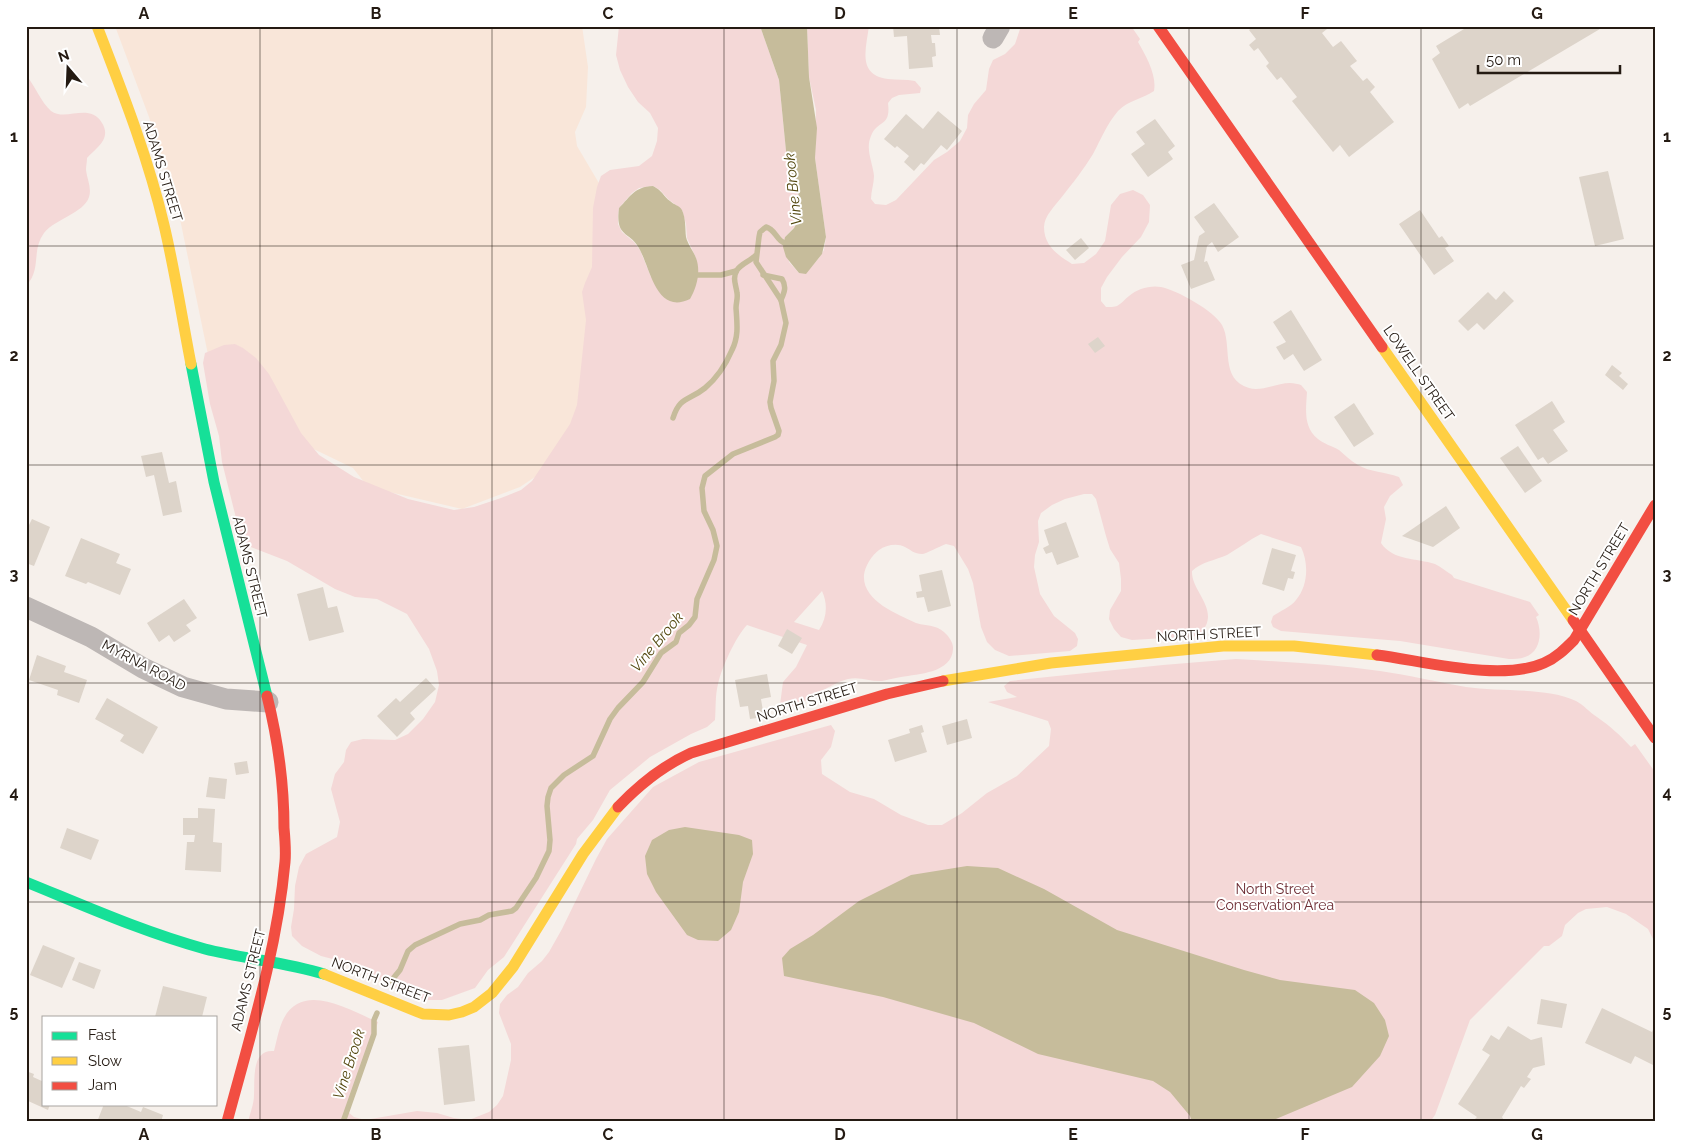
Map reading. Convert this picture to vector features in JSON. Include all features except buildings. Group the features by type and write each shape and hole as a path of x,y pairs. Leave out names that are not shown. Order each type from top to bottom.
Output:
{"main road":[{"name":"ADAMS STREET","path":"97,26 138,136 164,226 214,482 268,702 281,768 286,836 279,913 269,961 227,1122"},
{"name":"LOWELL STREET","path":"1158,26 1655,738"},
{"name":"NORTH STREET","path":"26,882 178,940 217,952 269,961 325,974 423,1014 440,1016 464,1012 485,999 506,977 598,831 628,795 656,770 676,758 699,749 915,687 992,671 1045,663 1199,648 1256,645 1329,649 1488,671 1519,672 1538,666 1568,647 1655,505"}],"street":[{"name":"MYRNA ROAD","path":"26,607 91,637 144,668 183,687 226,700 268,702"}],"shaded area":[{"path":"115,26 582,26 588,67 586,107 575,132 577,146 603,190 574,451 520,487 462,509 368,487 353,468 218,403 180,219 149,117"},
{"path":"760,26 807,26 809,77 817,128 815,158 826,237 822,254 806,274 799,273 786,257 783,247 785,237 794,228 799,219 800,202 787,161 779,80"},
{"path":"653,186 682,210 685,220 686,237 695,255 698,268 698,279 690,299 679,302 670,301 663,296 652,279 640,250 632,239 621,230 619,225 619,208 637,190"},
{"path":"685,827 739,835 752,840 753,854 743,882 739,912 731,930 718,941 698,940 687,935 656,892 647,874 645,856 652,840 669,830"},
{"path":"967,866 998,868 1044,889 1117,930 1280,980 1355,990 1374,1003 1385,1020 1389,1036 1380,1056 1352,1087 1269,1122 1192,1122 1190,1116 1170,1092 1153,1081 1038,1054 974,1023 883,997 784,976 782,958 790,949 813,935 859,901 911,875"}],"green space":[{"path":"619,26 760,26 779,80 787,161 800,202 797,224 785,237 789,262 799,273 812,266 819,258 824,250 826,237 815,158 816,110 809,77 807,26 869,26 866,60 872,72 878,77 915,81 921,88 920,93 899,95 892,98 888,103 888,116 886,120 877,127 869,141 874,176 871,199 875,204 886,205 896,200 934,160 960,141 967,128 968,115 974,104 986,90 989,69 993,60 1005,54 1015,44 1021,26 1131,26 1140,39 1138,42 1150,66 1155,85 1154,91 1122,107 1111,121 1093,154 1074,182 1050,211 1044,223 1046,240 1049,245 1072,264 1084,263 1096,254 1105,241 1111,205 1120,194 1133,190 1143,195 1150,205 1149,222 1141,237 1122,257 1101,288 1101,301 1106,307 1117,306 1136,291 1144,288 1161,287 1168,289 1185,297 1218,319 1225,333 1230,369 1240,384 1254,389 1285,383 1301,385 1307,392 1306,417 1310,429 1318,439 1339,450 1353,462 1363,467 1399,477 1403,485 1390,496 1384,507 1386,519 1381,543 1386,549 1399,556 1435,564 1454,578 1530,602 1539,615 1536,617 1540,634 1535,650 1525,657 1509,659 1400,641 1281,631 1273,627 1271,622 1273,616 1296,600 1303,588 1306,575 1304,554 1301,547 1261,534 1227,555 1204,563 1192,571 1196,587 1207,610 1208,618 1205,627 1198,636 1132,640 1121,637 1109,619 1110,610 1121,591 1119,563 1110,549 1096,499 1092,494 1084,494 1052,505 1041,513 1038,521 1039,542 1034,567 1040,594 1054,616 1075,633 1078,639 1077,646 1070,651 1009,656 995,650 987,642 981,627 973,583 968,569 954,546 946,544 922,554 915,553 899,545 885,547 874,555 866,568 864,575 865,584 869,592 891,611 916,623 935,627 944,632 953,646 951,657 947,663 933,671 882,681 857,678 848,679 792,707 783,709 780,705 783,682 796,667 807,645 747,625 734,645 720,677 716,693 715,720 707,727 650,757 610,790 593,820 577,839 576,844 504,957 488,970 475,988 442,1000 420,1000 344,962 321,956 302,946 292,936 291,927 299,867 306,854 337,837 340,822 331,789 335,774 344,762 346,750 351,742 363,739 395,740 408,734 423,719 435,702 439,685 437,671 429,649 407,614 377,599 355,597 335,589 287,561 248,546 241,538 222,462 219,436 210,404 203,363 205,353 224,345 235,344 256,358 269,374 301,433 319,455 354,477 408,499 454,510 474,507 521,490 532,481 570,424 577,405 586,320 582,292 592,267 593,208 601,176 610,170 639,166 652,156 657,141 658,128 650,113 638,102 628,87 620,70 616,55","holes":["653,186 682,210 687,238 696,258 651,277 640,250 622,232 618,224 618,215 619,208 632,193 639,188","822,591 826,611 824,621 819,630 794,622"]},
{"path":"26,75 51,111 63,115 91,114 102,123 105,134 102,143 87,158 86,170 90,194 86,203 44,233 38,246 34,273 26,286"},
{"name":"North Street Conservation Area","path":"1236,659 1402,674 1466,687 1551,694 1579,703 1611,727 1631,747 1635,744 1655,772 1655,943 1648,929 1626,914 1607,907 1586,909 1578,913 1565,925 1562,936 1549,946 1544,946 1470,1020 1435,1115 1430,1122 248,1122 253,1102 258,1060 261,1055 274,1051 282,1022 293,1007 303,1001 315,1000 342,1006 378,1022 348,1112 354,1117 365,1120 417,1111 469,1120 489,1112 503,1096 511,1060 511,1044 499,1013 500,1004 549,952 607,839 653,787 699,762 831,725 835,731 831,747 821,760 822,774 850,792 874,799 901,815 928,825 942,825 962,813 987,793 1017,776 1049,746 1051,729 1048,721 988,702 1017,697 1007,692 1004,686 1010,681"}],"waterway":[{"name":"Vine Brook","path":"391,981 400,970 408,951 415,945 460,924 480,920 489,915 512,911 516,908 536,878 549,851 547,806 551,788 564,775 593,756 610,719 618,708 643,682 661,653 676,642 679,633 695,617 697,599 714,560 717,546 713,530 704,511 702,488 705,476 733,454 778,435 779,431 770,402 774,381 773,361 781,345 786,323 781,300 756,262 760,232 766,227 781,241 790,245"},
{"path":"673,418 682,402 705,388 713,380 730,355 736,340 737,329 735,276 739,268 755,256"},
{"path":"698,275 721,275 736,271"},
{"path":"763,275 782,279 785,287 781,300"},
{"name":"Vine Brook","path":"343,1122 374,1034 374,1020 377,1013"}],"traffic: fast":[{"path":"191,364 214,482 267,696"},
{"path":"26,882 159,935 205,949 294,966 324,974"}],"traffic: slow":[{"path":"97,26 134,124 158,200 172,260 191,364"},
{"path":"1382,347 1573,620"},
{"path":"943,681 1051,663 1223,646 1294,646 1377,655"},
{"path":"324,974 423,1014 449,1015 474,1007 492,993 513,967 583,854 618,807"}],"traffic: jam":[{"path":"1158,26 1382,347"},
{"path":"1377,655 1462,668 1506,671 1526,668 1548,661 1574,640 1655,505"},
{"path":"1573,620 1655,738"},
{"path":"618,807 652,776 691,753 887,694 943,681"},
{"path":"227,1122 269,961 276,928 285,862 282,778 267,696"}]}
